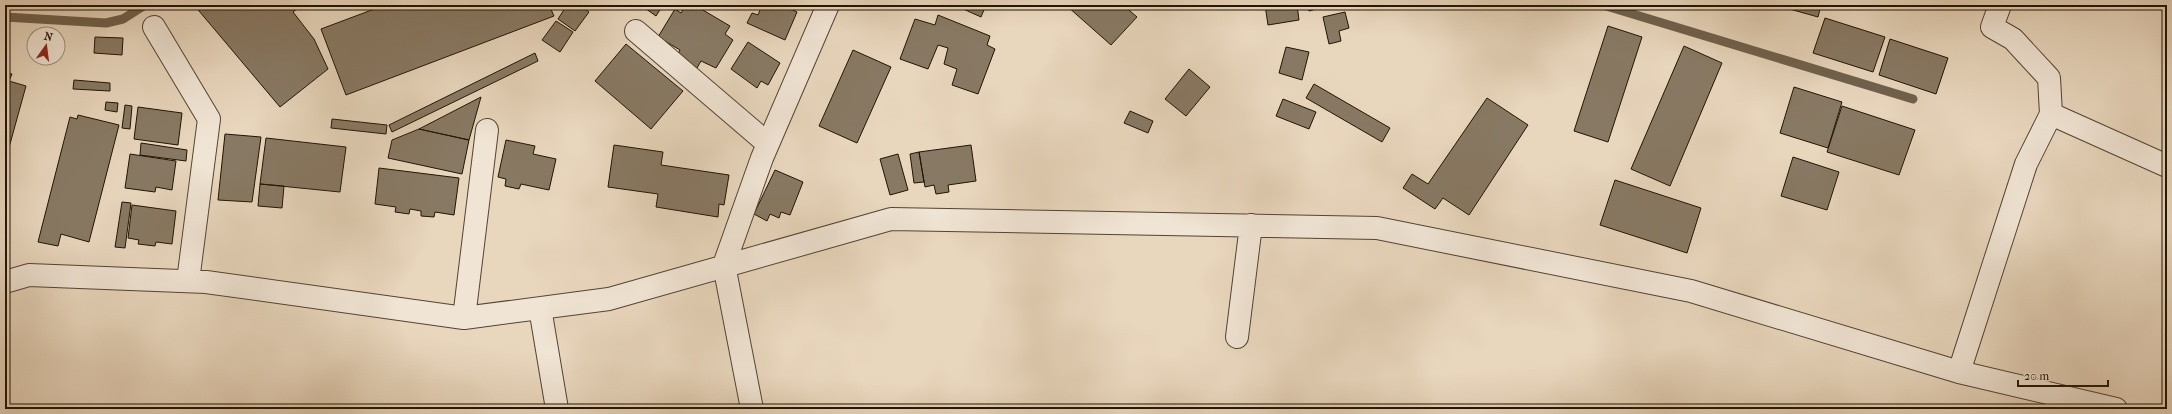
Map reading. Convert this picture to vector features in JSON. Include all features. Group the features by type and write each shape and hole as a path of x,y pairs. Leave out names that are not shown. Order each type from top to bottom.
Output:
{"street":[{"path":"752,409 724,265 768,144 828,5"},
{"path":"1959,372 2026,164 2051,114 2049,78 2013,39 1992,27 2000,5"},
{"path":"154,28 209,118 188,281"},
{"path":"636,31 768,144"},
{"path":"2051,114 2167,166"},
{"path":"464,318 487,130"},
{"path":"5,282 30,274 188,281 464,318 609,299 891,218 1376,228 1692,291 1959,372 2116,409"},
{"path":"1237,337 1251,225"},
{"path":"540,308 557,409"}],"building":[{"path":"194,5 302,5 293,12 314,39 328,69 280,107"},
{"path":"385,5 549,5 554,16 346,95 321,29"},
{"path":"567,5 579,5 589,12 575,31 558,19"},
{"path":"663,5 656,16 642,6"},
{"path":"762,5 788,5 787,7 797,12 785,40 747,23 752,13 758,15"},
{"path":"962,5 986,5 981,17 961,8"},
{"path":"1070,5 1123,5 1137,17 1111,45 1068,7"},
{"path":"1265,5 1297,5 1299,20 1268,25"},
{"path":"1308,5 1331,5 1309,11"},
{"path":"1786,5 1821,5 1818,17 1786,8"},
{"path":"685,6 694,10 696,6 730,26 725,34 733,40 716,68 701,61 697,68 677,56 680,50 658,37 675,9 681,13"},
{"path":"1345,12 1349,28 1339,31 1341,41 1329,44 1323,17"},
{"path":"938,15 990,36 987,45 995,49 978,94 952,85 957,69 944,64 948,48 938,45 928,69 900,59 915,19 935,25"},
{"path":"1825,18 1885,37 1873,72 1813,53"},
{"path":"556,21 573,32 560,52 542,40"},
{"path":"1608,26 1642,37 1608,142 1574,131"},
{"path":"95,37 123,38 122,55 94,53"},
{"path":"1890,39 1948,58 1936,94 1879,75"},
{"path":"748,42 780,63 768,85 761,81 757,88 731,69"},
{"path":"626,44 683,91 651,129 595,81"},
{"path":"1684,46 1722,63 1670,186 1631,169"},
{"path":"1286,47 1309,52 1302,80 1279,73"},
{"path":"853,50 891,67 857,143 819,126"},
{"path":"535,53 538,61 392,132 389,125"},
{"path":"1189,69 1210,87 1186,116 1165,99"},
{"path":"5,72 12,74 9,81 26,86 5,162"},
{"path":"74,80 110,83 110,91 73,89"},
{"path":"1314,84 1390,128 1382,142 1306,98"},
{"path":"1794,87 1842,102 1828,148 1780,133"},
{"path":"481,97 469,140 419,129"},
{"path":"1487,98 1528,125 1469,215 1443,198 1435,209 1403,188 1412,174 1428,184"},
{"path":"1283,99 1316,112 1309,129 1276,116"},
{"path":"106,102 118,103 117,112 105,110"},
{"path":"125,105 132,106 130,129 122,128"},
{"path":"1842,106 1915,130 1899,175 1827,152"},
{"path":"138,107 182,113 178,145 134,139"},
{"path":"1130,111 1153,121 1148,133 1124,123"},
{"path":"78,115 119,125 89,242 61,234 58,246 38,242 70,117 77,119"},
{"path":"332,119 387,125 386,134 331,128"},
{"path":"419,129 469,140 462,174 388,158 392,140"},
{"path":"225,134 261,137 252,202 218,200"},
{"path":"266,138 346,147 340,192 260,184"},
{"path":"506,140 535,146 533,154 556,159 549,190 521,184 519,189 505,186 506,179 498,177"},
{"path":"141,143 187,150 186,161 140,155"},
{"path":"614,145 663,152 661,165 729,175 724,205 719,204 718,217 656,207 658,194 608,187"},
{"path":"971,145 976,181 948,185 949,192 936,194 934,185 925,187 919,152"},
{"path":"919,152 924,182 914,183 910,154"},
{"path":"130,154 176,161 172,190 156,187 155,192 125,188"},
{"path":"898,154 908,190 890,195 880,159"},
{"path":"1793,157 1839,172 1827,210 1781,196"},
{"path":"379,168 459,178 454,215 435,212 434,217 421,216 421,211 410,209 409,214 395,212 396,207 375,204"},
{"path":"775,170 803,182 790,215 781,212 779,218 770,214 767,221 754,214"},
{"path":"1615,180 1701,208 1687,253 1600,225"},
{"path":"260,184 284,186 282,208 258,206"},
{"path":"122,202 131,203 125,248 115,247"},
{"path":"132,205 176,211 172,244 156,242 155,246 138,244 139,240 128,238"}],"waterway":[{"path":"5,17 106,23 123,19 145,5"},
{"path":"1603,5 1913,99"}]}
